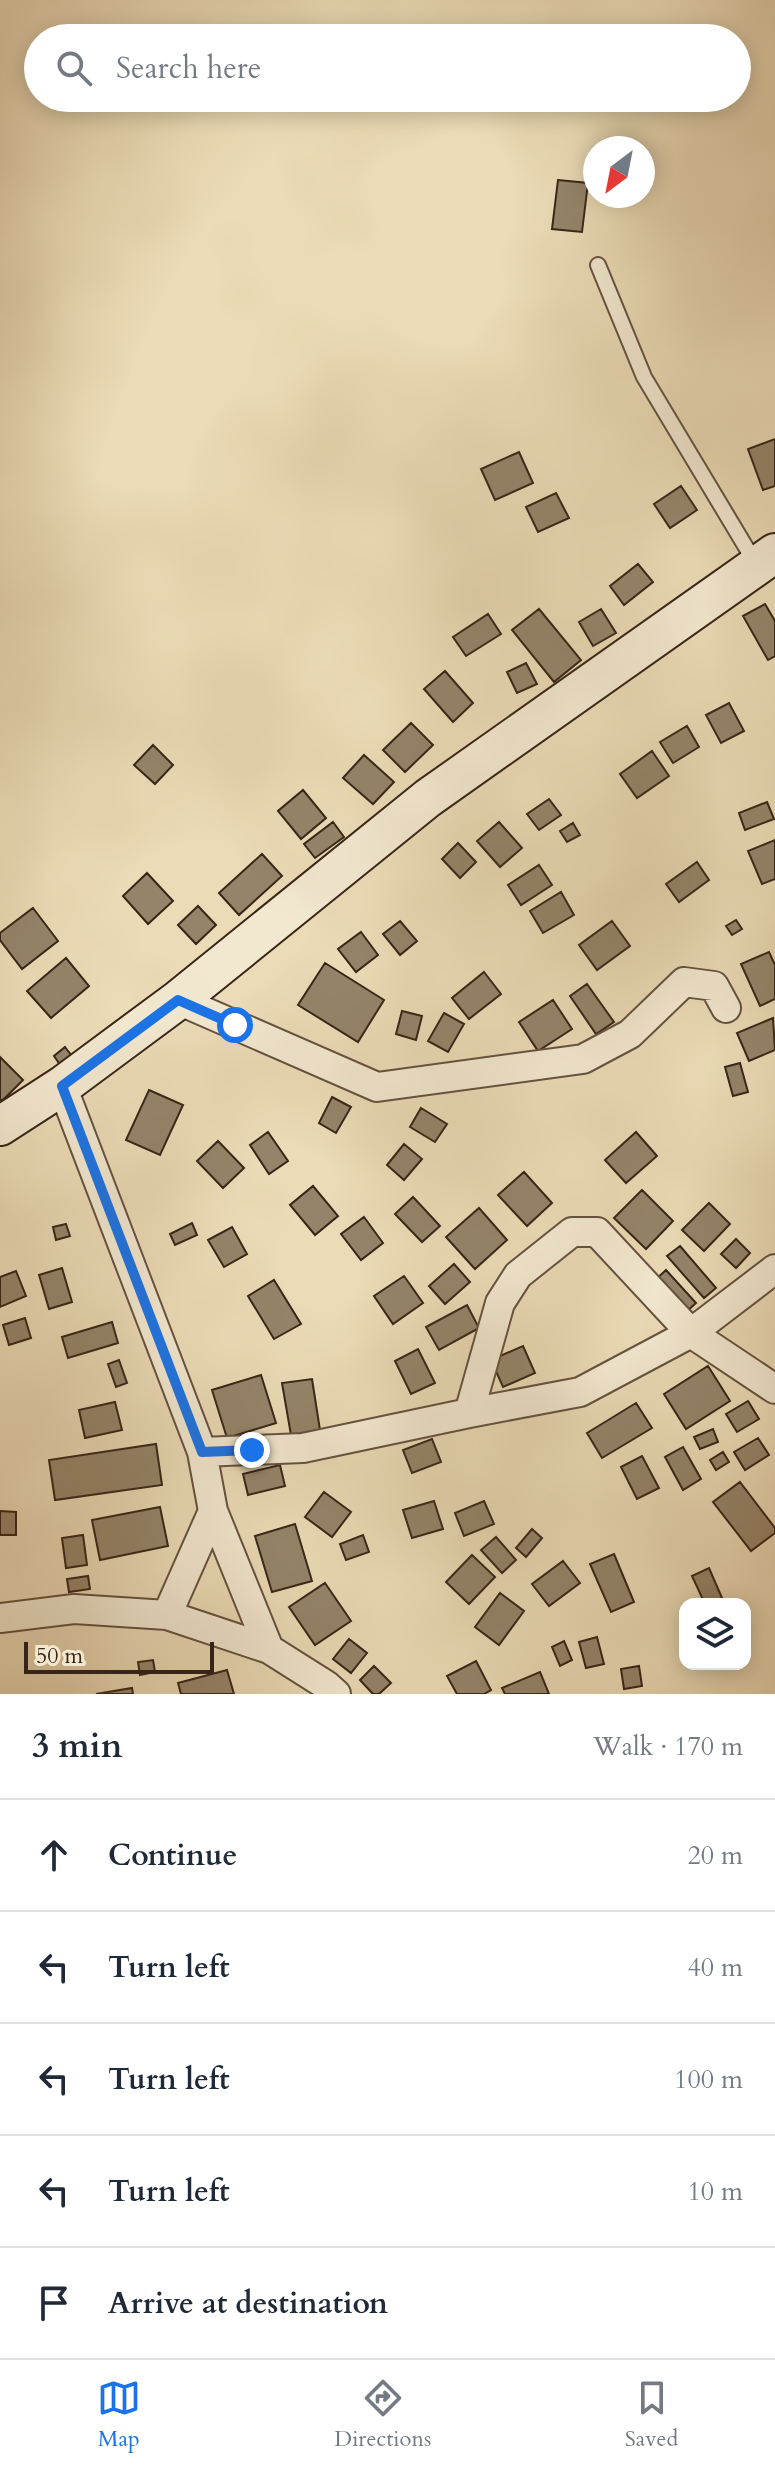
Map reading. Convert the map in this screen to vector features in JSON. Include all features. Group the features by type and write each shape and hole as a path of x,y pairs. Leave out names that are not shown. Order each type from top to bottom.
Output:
{"street":[{"path":"0,1126 62,1086 178,1000 428,798 766,559"},
{"path":"178,1000 377,1087 583,1059 630,1034 684,982 714,986 726,1008"},
{"path":"62,1086 202,1452 213,1511 269,1649"},
{"path":"469,1413 500,1303 518,1275 572,1232 597,1232 691,1333 775,1389"},
{"path":"202,1452 303,1448 580,1392 691,1333 775,1269"},
{"path":"167,1615 213,1511"},
{"path":"0,1618 74,1609 167,1615 269,1649 336,1694"}],"lane":[{"path":"598,265 644,377 766,559"}],"building":[{"path":"558,180 583,182 585,208 582,232 552,229"},
{"path":"775,439 775,486 763,490 748,449"},
{"path":"519,452 533,483 495,500 481,469"},
{"path":"681,486 697,510 670,528 654,504"},
{"path":"556,493 569,518 538,532 526,507"},
{"path":"638,564 653,582 624,605 610,586"},
{"path":"765,604 775,621 775,656 768,660 743,616"},
{"path":"539,609 581,660 554,682 512,630"},
{"path":"601,609 616,633 593,646 579,622"},
{"path":"488,614 501,634 466,656 453,637"},
{"path":"526,663 537,684 517,693 507,672"},
{"path":"445,671 473,703 453,722 424,689"},
{"path":"729,703 744,731 721,743 706,715"},
{"path":"411,723 433,745 405,772 383,750"},
{"path":"687,726 699,747 673,763 660,742"},
{"path":"153,745 173,765 155,784 134,765"},
{"path":"652,751 669,776 637,798 620,774"},
{"path":"364,755 394,782 373,804 343,778"},
{"path":"303,790 326,818 301,839 278,811"},
{"path":"549,799 561,815 539,830 527,814"},
{"path":"767,802 774,819 745,830 739,813"},
{"path":"333,822 344,837 315,858 304,844"},
{"path":"499,822 522,848 500,867 477,841"},
{"path":"573,823 580,835 567,842 560,831"},
{"path":"775,840 775,879 762,884 748,851"},
{"path":"458,843 476,862 460,878 442,859"},
{"path":"262,854 282,876 239,915 219,893"},
{"path":"697,862 709,880 679,902 666,884"},
{"path":"539,865 552,885 521,905 508,885"},
{"path":"147,873 173,901 148,924 123,896"},
{"path":"561,892 574,915 543,933 530,911"},
{"path":"198,906 216,925 196,944 178,925"},
{"path":"33,908 58,941 22,969 0,940 0,933"},
{"path":"736,920 742,929 732,935 726,926"},
{"path":"400,921 417,941 400,955 383,934"},
{"path":"612,921 630,946 597,970 579,945"},
{"path":"361,932 378,955 356,972 338,949"},
{"path":"769,952 775,965 775,999 760,1006 741,964"},
{"path":"66,958 89,986 51,1018 27,991"},
{"path":"325,963 384,1000 358,1042 298,1005"},
{"path":"484,972 501,994 469,1019 452,998"},
{"path":"587,984 614,1022 596,1034 570,996"},
{"path":"553,1000 572,1029 538,1051 519,1022"},
{"path":"402,1011 422,1016 416,1040 396,1034"},
{"path":"444,1013 464,1024 448,1052 428,1041"},
{"path":"773,1018 775,1050 749,1061 737,1033"},
{"path":"65,1047 75,1060 63,1069 54,1056"},
{"path":"0,1057 23,1080 2,1101 0,1099"},
{"path":"740,1063 748,1092 733,1096 725,1067"},
{"path":"149,1090 183,1105 160,1155 126,1140"},
{"path":"332,1097 351,1107 336,1133 319,1123"},
{"path":"421,1108 447,1124 435,1142 410,1127"},
{"path":"268,1132 288,1161 269,1174 250,1145"},
{"path":"636,1132 657,1156 626,1183 605,1160"},
{"path":"218,1141 244,1168 223,1188 197,1161"},
{"path":"404,1144 422,1159 404,1180 387,1165"},
{"path":"524,1172 552,1203 527,1226 498,1195"},
{"path":"313,1186 338,1216 315,1235 290,1205"},
{"path":"642,1190 673,1221 646,1249 614,1218"},
{"path":"413,1197 440,1226 422,1242 395,1214"},
{"path":"709,1203 730,1224 704,1251 682,1230"},
{"path":"479,1208 507,1240 475,1269 446,1237"},
{"path":"364,1217 383,1243 361,1260 341,1234"},
{"path":"192,1223 197,1235 175,1245 170,1234"},
{"path":"66,1224 70,1236 56,1240 53,1227"},
{"path":"232,1227 247,1254 224,1267 208,1240"},
{"path":"736,1239 750,1253 736,1268 721,1254"},
{"path":"680,1246 716,1288 704,1298 667,1256"},
{"path":"454,1264 470,1282 445,1304 429,1286"},
{"path":"62,1268 72,1302 49,1309 39,1275"},
{"path":"666,1270 696,1303 684,1314 654,1281"},
{"path":"16,1271 26,1296 0,1307 0,1277"},
{"path":"404,1276 423,1303 393,1324 374,1296"},
{"path":"274,1280 301,1324 274,1339 248,1296"},
{"path":"467,1305 479,1328 439,1350 426,1327"},
{"path":"25,1318 31,1338 9,1345 3,1325"},
{"path":"112,1322 118,1343 68,1358 62,1337"},
{"path":"523,1346 535,1373 503,1387 491,1360"},
{"path":"418,1349 435,1383 411,1394 395,1361"},
{"path":"119,1360 127,1383 116,1387 108,1364"},
{"path":"708,1366 730,1401 686,1429 664,1394"},
{"path":"261,1375 276,1423 227,1438 212,1390"},
{"path":"312,1379 320,1430 291,1435 282,1383"},
{"path":"748,1401 759,1419 737,1432 726,1414"},
{"path":"115,1402 122,1430 85,1438 79,1410"},
{"path":"636,1403 652,1428 602,1458 587,1433"},
{"path":"713,1429 718,1442 700,1449 694,1437"},
{"path":"758,1438 769,1455 745,1470 734,1452"},
{"path":"432,1439 441,1462 412,1473 403,1450"},
{"path":"156,1444 162,1485 55,1500 49,1460"},
{"path":"683,1447 701,1479 683,1490 665,1457"},
{"path":"723,1452 729,1462 716,1470 710,1460"},
{"path":"642,1456 659,1488 637,1499 621,1467"},
{"path":"280,1465 285,1486 248,1495 243,1474"},
{"path":"740,1482 775,1528 775,1533 751,1551 713,1502"},
{"path":"324,1492 351,1512 332,1537 305,1517"},
{"path":"434,1501 443,1529 412,1538 403,1510"},
{"path":"484,1501 494,1524 464,1536 455,1513"},
{"path":"160,1507 168,1546 100,1560 92,1520"},
{"path":"0,1511 16,1512 16,1535 0,1535"},
{"path":"295,1524 312,1581 272,1592 255,1536"},
{"path":"532,1529 542,1538 526,1557 516,1548"},
{"path":"83,1535 87,1565 66,1568 62,1538"},
{"path":"363,1535 369,1552 346,1560 340,1544"},
{"path":"496,1537 516,1560 502,1573 481,1550"},
{"path":"614,1554 634,1602 611,1612 590,1564"},
{"path":"472,1555 495,1577 469,1604 446,1582"},
{"path":"563,1561 580,1583 549,1606 532,1584"},
{"path":"709,1568 722,1598 702,1598 692,1576"},
{"path":"88,1576 90,1589 69,1592 67,1579"},
{"path":"325,1583 351,1621 315,1645 289,1607"},
{"path":"500,1593 524,1611 499,1645 475,1627"},
{"path":"597,1637 604,1664 586,1668 579,1642"},
{"path":"349,1639 367,1653 351,1673 333,1659"},
{"path":"564,1641 572,1660 560,1666 552,1647"},
{"path":"153,1660 155,1672 140,1675 138,1662"},
{"path":"476,1661 491,1690 484,1694 457,1694 447,1676"},
{"path":"374,1666 391,1683 379,1694 373,1694 360,1680"},
{"path":"639,1666 642,1686 624,1689 621,1669"},
{"path":"227,1670 234,1694 181,1694 178,1683"},
{"path":"540,1672 549,1694 505,1694 502,1688"},
{"path":"132,1688 133,1694 96,1694"}],"route":[{"path":"235,1025 178,1000 62,1086 202,1452 252,1450"}]}
